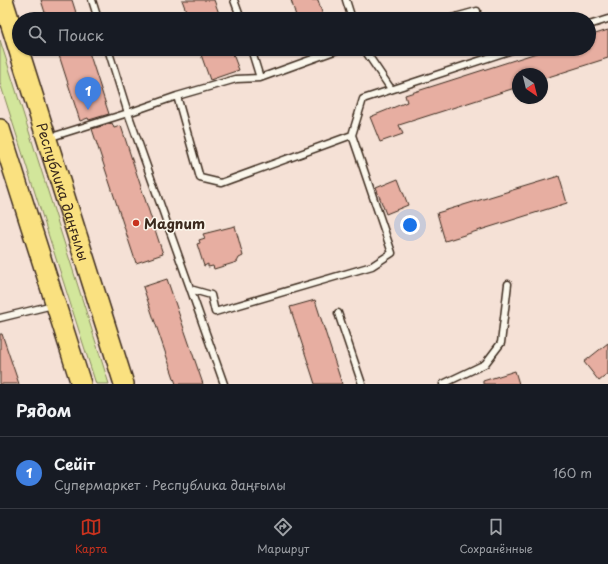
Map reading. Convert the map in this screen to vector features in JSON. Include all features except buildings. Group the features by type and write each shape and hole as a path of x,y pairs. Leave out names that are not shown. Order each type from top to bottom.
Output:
{"main road":[{"name":"Республика даңғылы","path":"3,0 12,28"},
{"name":"Республика даңғылы","path":"21,56 124,384"},
{"path":"0,129 81,384"}],"lane":[{"path":"92,0 96,12"},
{"path":"234,0 238,12"},
{"path":"346,0 350,12"},
{"path":"596,23 608,19"},
{"path":"110,56 128,113 224,384"},
{"path":"253,56 260,78"},
{"path":"47,138 177,96 236,79 260,78 321,56"},
{"path":"369,56 391,89"},
{"path":"190,289 211,295 215,312 372,266 392,253 352,135 363,99 492,56"},
{"path":"177,96 200,178 221,183 352,135"},
{"path":"443,384 485,364 501,343 508,284"},
{"path":"0,318 56,304"},
{"path":"338,313 362,384"}],"green space":[{"path":"0,40 109,384 96,384 0,83"}],"place":[{"name":"Сейіт","path":"88,110"},
{"name":"Magnum","path":"136,223"}]}
